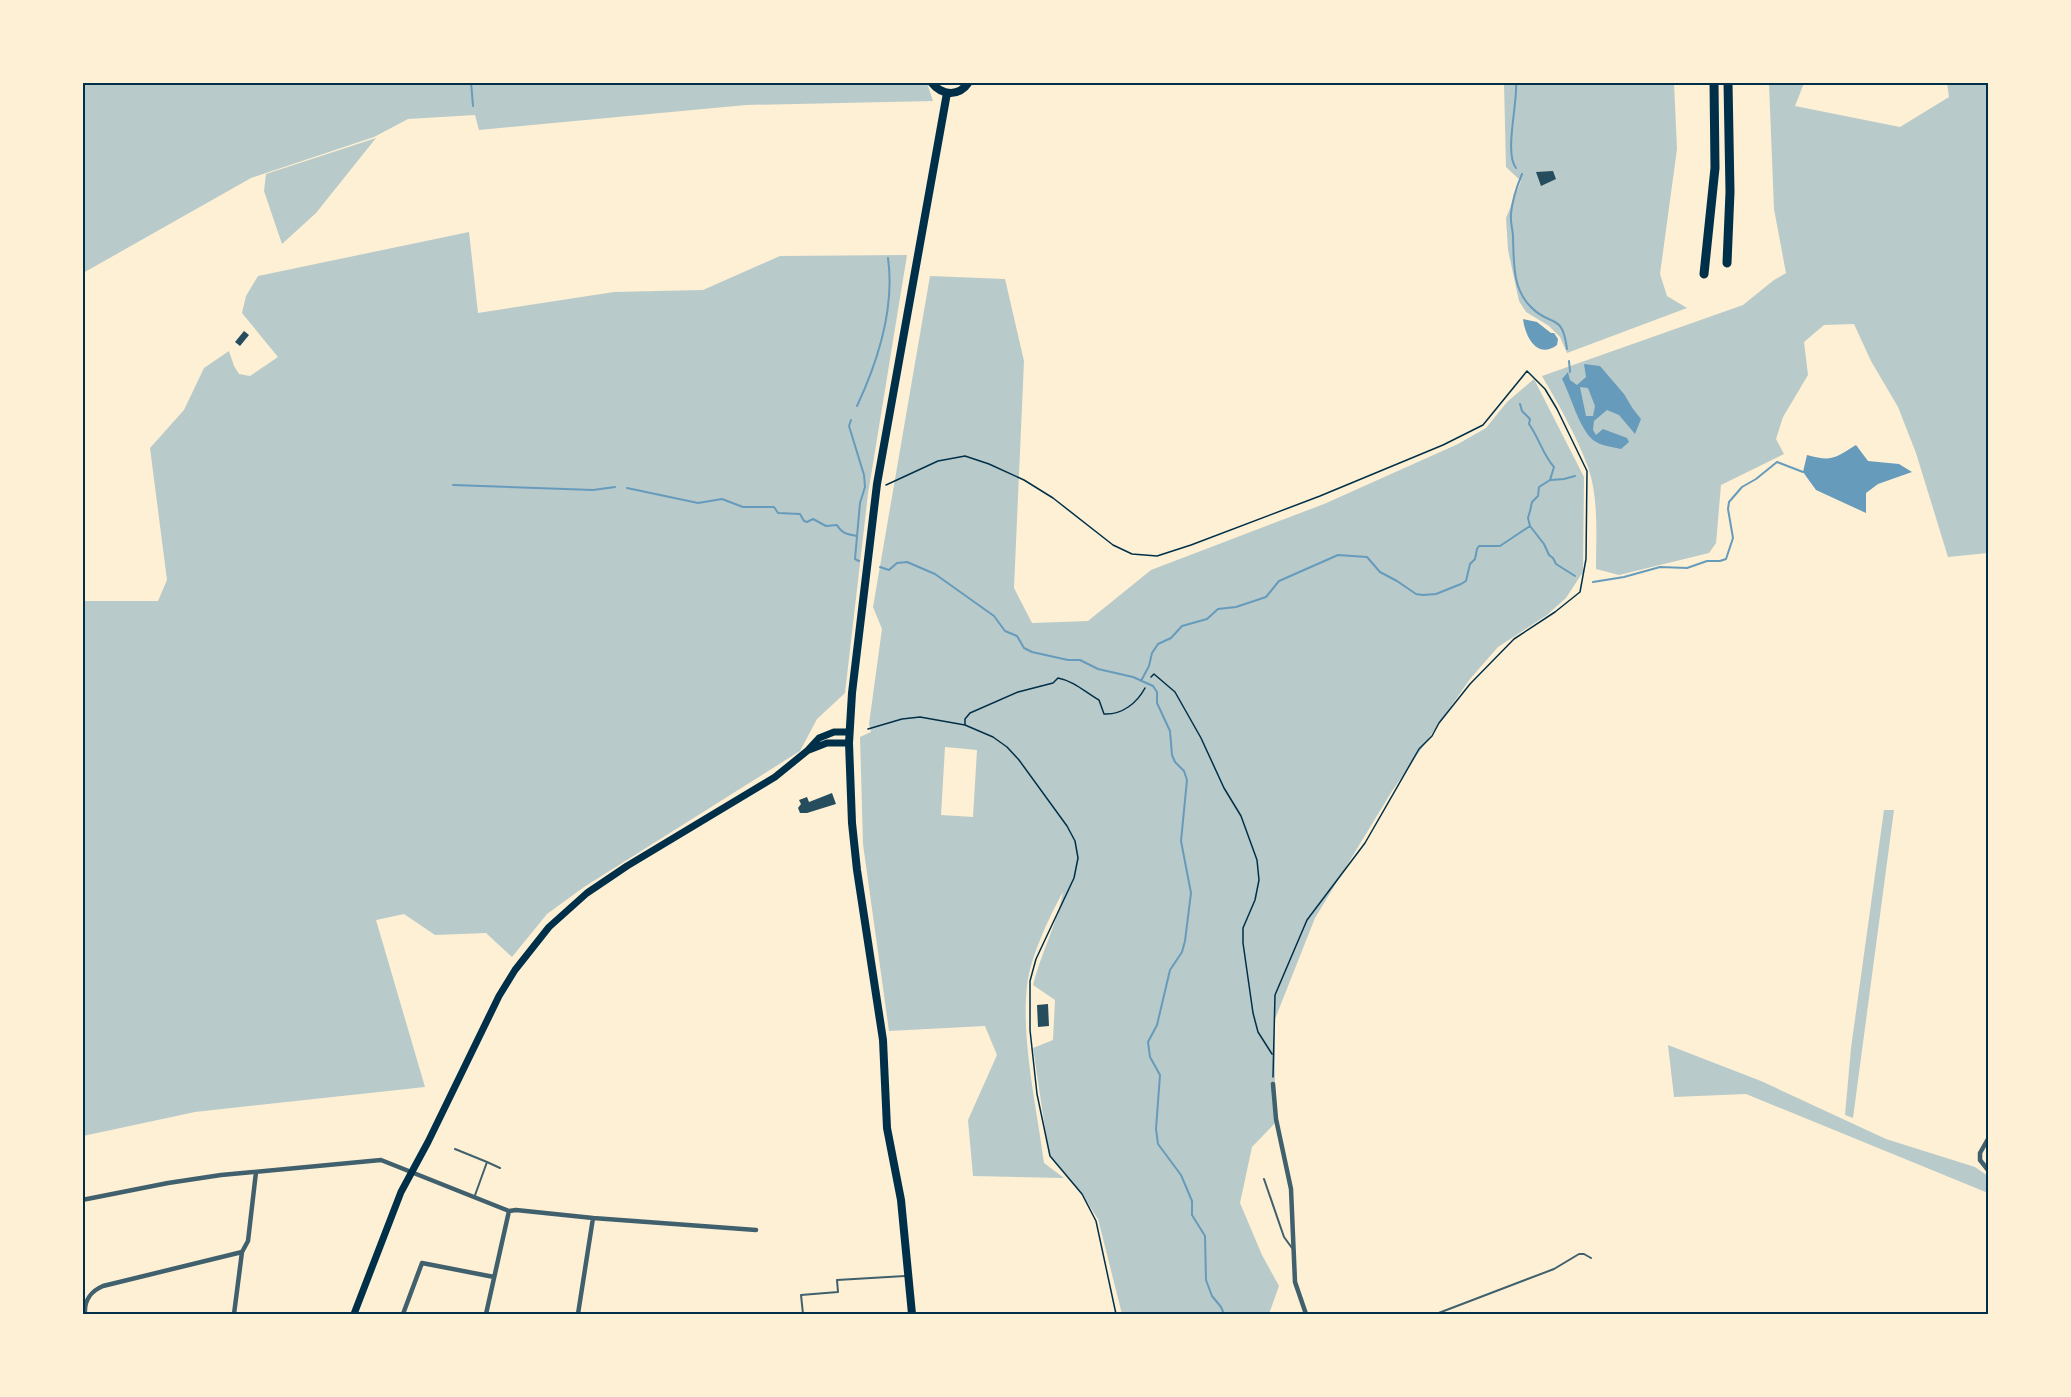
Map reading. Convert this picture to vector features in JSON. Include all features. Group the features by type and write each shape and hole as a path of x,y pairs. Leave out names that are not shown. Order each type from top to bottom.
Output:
{"highway":[{"path":"1704,274 1715,168 1714,82"},
{"path":"1727,263 1731,173 1728,82"}],"main road":[{"path":"931,82 947,93 961,91 969,82"},
{"path":"912,1314 901,1200 886,1128 883,1040 857,870 852,822 849,743 853,732 851,704 877,484 947,93"},
{"path":"354,1314 401,1192 499,996 515,970 549,927 587,892 775,777 824,735 834,732 853,732"},
{"path":"807,751 827,743 849,743"}],"street":[{"path":"1273,1084 1276,1119 1291,1189 1295,1282 1306,1314"},
{"path":"1989,1139 1980,1153 1980,1160 1989,1170"},
{"path":"82,1200 168,1183 381,1160 509,1211 756,1230"},
{"path":"234,1314 242,1252 248,1241 256,1172"},
{"path":"486,1314 509,1211"},
{"path":"578,1314 593,1218"},
{"path":"85,1314 89,1297 93,1291 103,1286 242,1252"},
{"path":"403,1314 422,1263 494,1277"}],"lane":[{"path":"454,1149 500,1168"},
{"path":"474,1198 487,1162"},
{"path":"1264,1179 1284,1237 1293,1250"},
{"path":"1436,1314 1554,1269 1579,1254 1591,1258"},
{"path":"803,1314 801,1294 838,1292 837,1280 907,1276"}],"path":[{"path":"884,485 938,461 965,456 1024,480 1053,498 1113,545 1132,554 1156,556 1309,500 1443,445 1483,425 1527,371 1545,390 1557,409 1587,471 1587,559 1580,592 1498,652 1470,684 1439,723 1432,736 1419,749 1365,843 1307,920 1275,995 1273,1084"},
{"path":"1151,677 1154,674 1175,692 1201,738 1224,789 1241,816 1257,860 1259,880 1255,900 1243,928 1243,942 1253,1013 1258,1032 1273,1055"},
{"path":"965,724 965,719 970,713 1018,692 1053,683 1058,678 1072,681 1080,689 1099,700 1104,714 1121,711 1140,698 1145,688"},
{"path":"868,729 902,719 920,717 965,724 993,737 1007,747 1071,831 1077,858 1074,878 1036,959 1030,981 1030,1030 1037,1094 1050,1156 1082,1194 1096,1221 1116,1314"}],"shaded area":[{"path":"83,83 927,83 933,101 746,105 479,130 475,115 408,119 374,137 251,178 83,273"},
{"path":"1504,83 1674,83 1677,149 1660,274 1667,296 1687,308 1567,353 1560,337 1549,326 1526,312 1519,301 1508,250 1506,218 1521,181 1506,167"},
{"path":"1769,83 1804,83 1795,106 1900,127 1949,97 1947,83 1988,83 1988,553 1948,557 1916,453 1898,407 1871,361 1854,324 1824,325 1804,342 1808,375 1783,417 1776,439 1784,454 1721,485 1716,543 1709,553 1619,575 1596,569 1596,518 1592,479 1573,432 1542,376 1743,305 1786,273 1774,209"},
{"path":"376,138 316,213 282,244 264,191 266,174"},
{"path":"469,232 478,313 614,292 703,290 780,256 907,255 868,494 845,693 817,719 800,751 584,887 547,914 512,957 486,933 435,935 404,914 376,920 425,1087 195,1112 83,1136 83,601 158,601 167,580 150,448 184,410 204,368 229,351 239,374 250,376 278,357 242,313 246,296 258,276"},
{"path":"930,276 1005,279 1024,361 1014,588 1032,623 1088,621 1151,570 1324,504 1458,444 1486,428 1507,402 1534,379 1584,477 1583,572 1566,598 1547,615 1498,647 1470,679 1392,791 1315,918 1275,1019 1275,1123 1252,1147 1240,1203 1262,1255 1279,1286 1269,1314 1122,1314 1098,1219 1082,1195 1049,1155 1033,1048 1053,1040 1055,1000 1033,985 1063,892 1046,925 1032,963 1027,986 1026,1029 1044,1163 1064,1178 973,1176 968,1120 997,1055 985,1026 889,1031 863,844 860,737 871,732 869,724 882,629 873,607","holes":["945,747 977,750 973,817 941,815"]},
{"path":"1884,810 1894,810 1853,1118 1845,1115 1851,1048"},
{"path":"1668,1045 1761,1081 1886,1139 1975,1167 1988,1176 1988,1193 1746,1094 1674,1097"}],"water":[{"path":"1523,319 1537,322 1554,333 1558,339 1557,345 1544,350 1538,348 1529,339"},
{"path":"1584,364 1600,366 1624,394 1641,419 1635,434 1619,415 1607,410 1594,421 1593,430 1596,435 1603,429 1627,438 1629,442 1621,449 1593,440 1579,420 1562,379 1568,372 1570,380 1577,385 1586,377","holes":["1580,387 1588,388 1595,406 1593,416 1586,416"]},
{"path":"1856,445 1868,461 1899,464 1912,472 1878,484 1866,493 1866,513 1816,490 1803,472 1807,455 1822,458 1833,457"}],"building":[{"path":"1553,171 1556,179 1541,186 1536,172"},
{"path":"244,331 249,335 240,346 235,342"},
{"path":"832,793 836,804 800,813 799,800 807,797 809,802"},
{"path":"1048,1004 1049,1026 1038,1027 1037,1005"}],"waterway":[{"path":"471,82 473,106"},
{"path":"1516,82 1511,151 1516,168"},
{"path":"1522,174 1511,217 1517,283 1520,292 1531,307 1559,325 1565,337 1567,349"},
{"path":"857,406 878,353 887,315 890,277 888,258"},
{"path":"1569,361 1570,372"},
{"path":"1520,404 1554,467 1550,480 1539,487 1538,496 1532,502 1528,518 1530,526"},
{"path":"851,420 849,426 864,475 865,487 860,503 855,559 859,561"},
{"path":"1593,582 1624,577 1660,567 1687,568 1707,561 1726,559 1733,538 1729,502 1742,487 1777,462 1803,472"},
{"path":"1551,480 1575,476"},
{"path":"453,485 593,490 615,487"},
{"path":"627,488 698,503 722,499 743,507 774,507 778,513 800,514 804,521 813,519 826,526 837,525 843,532 857,536"},
{"path":"1141,681 1158,644 1171,638 1182,626 1207,619 1218,609 1236,607 1266,597 1279,581 1338,555 1367,557 1380,572 1416,594 1436,594 1466,581 1470,564 1475,559 1479,546 1500,546 1530,526 1556,564 1575,576"},
{"path":"880,567 889,570 897,563 907,562 935,574 994,616 1005,631 1017,636 1024,648 1068,660 1080,660 1098,669 1133,677 1153,686 1157,692 1157,703 1170,731 1172,755 1184,771 1187,780 1181,841 1191,893 1182,952 1170,970 1157,1025 1148,1042 1150,1057 1160,1075 1156,1129 1158,1144 1181,1175 1192,1201 1192,1215 1205,1236 1206,1280 1212,1296 1224,1314"}]}
